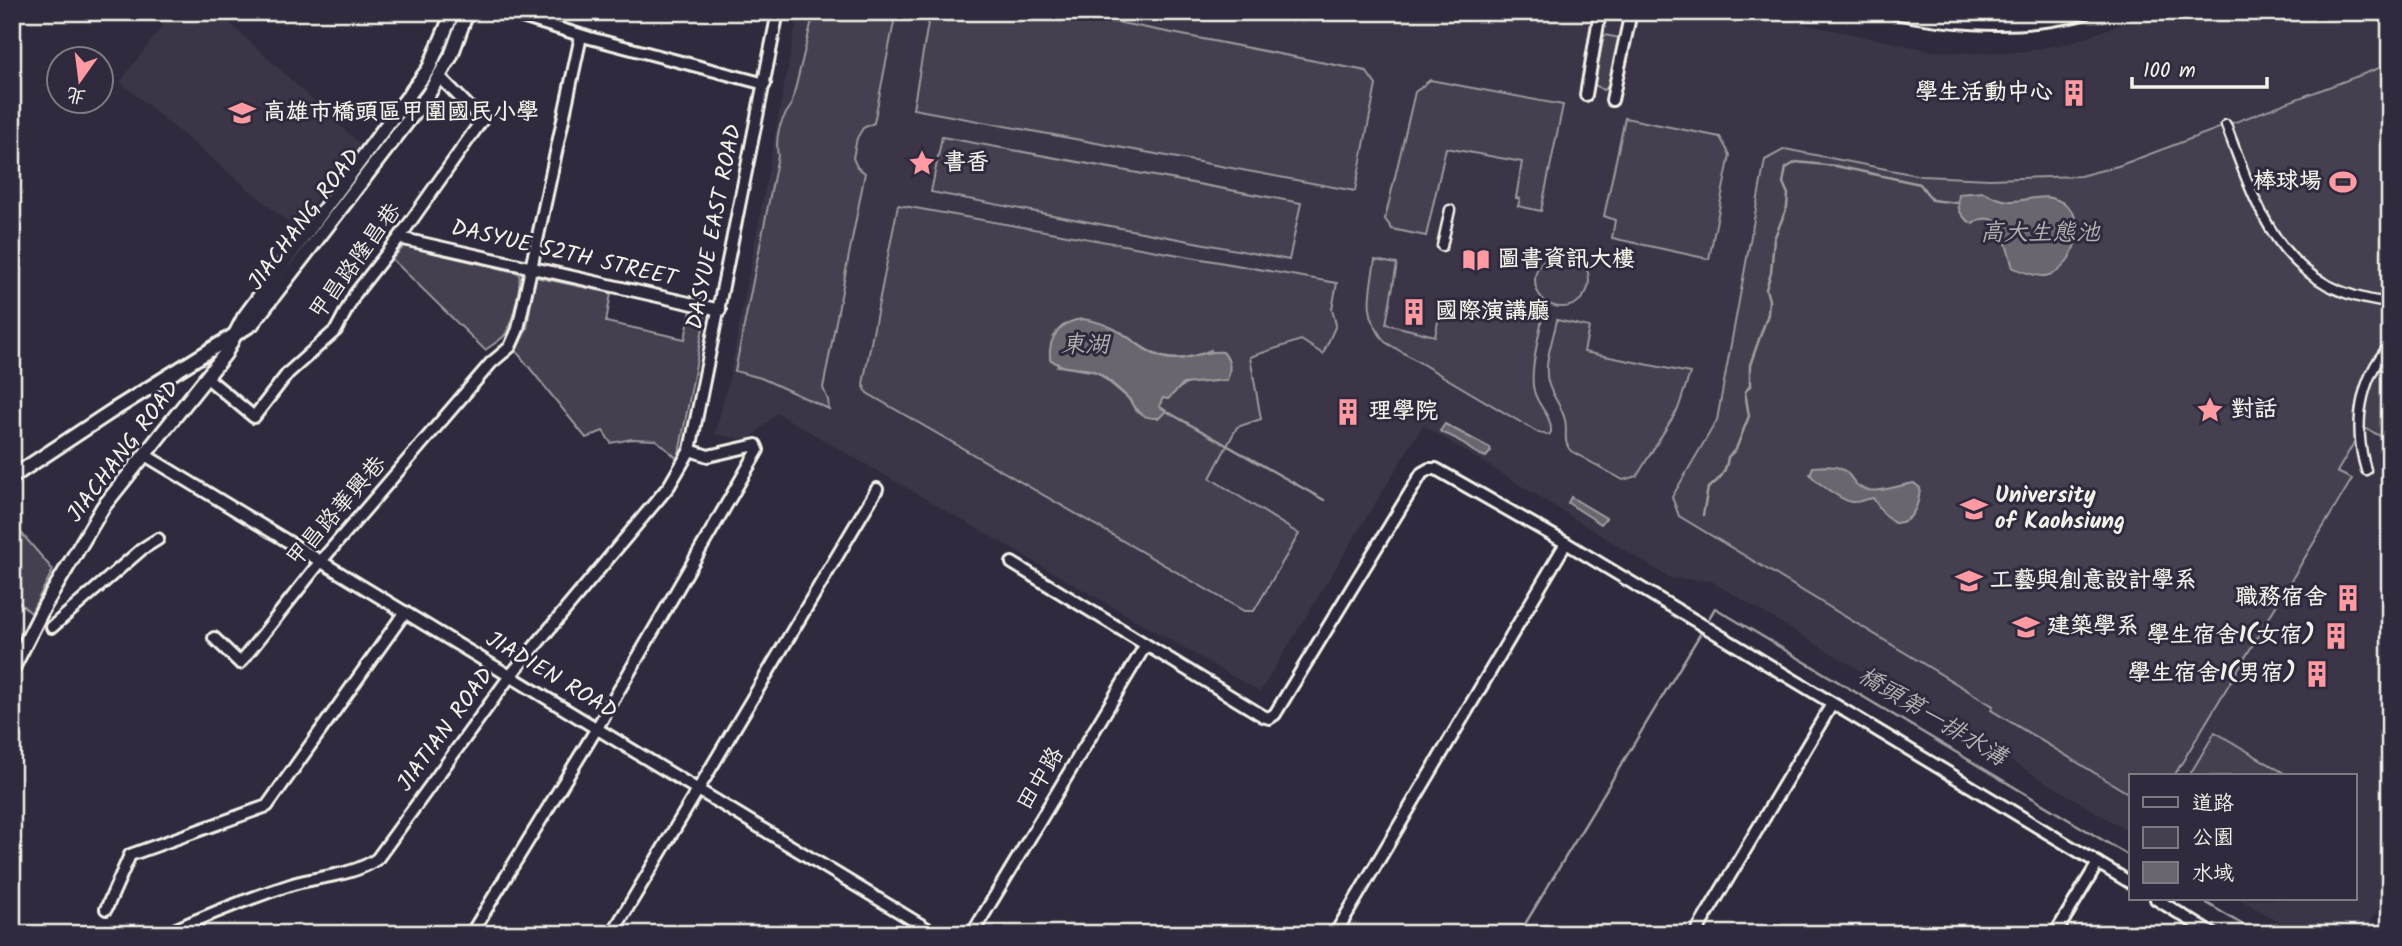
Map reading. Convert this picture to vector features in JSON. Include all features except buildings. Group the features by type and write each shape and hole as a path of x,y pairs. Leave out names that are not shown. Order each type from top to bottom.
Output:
{"street":[{"path":"444,54 453,12"},
{"path":"12,477 211,348 235,336 244,317 414,89 444,54 467,12"},
{"path":"506,12 581,36 765,84"},
{"name":"DASYUE EAST ROAD","path":"690,450 778,12"},
{"path":"1586,95 1600,12"},
{"path":"1612,100 1631,12"},
{"path":"1894,12 1942,21 1987,24 2033,22 2085,12"},
{"path":"1967,12 2024,12"},
{"name":"甲昌路華興巷","path":"214,638 240,663 321,561 491,363 510,347 518,329 581,36"},
{"name":"JIACHANG ROAD","path":"12,670 45,606 103,507 235,336 252,324 440,77 444,54"},
{"name":"甲昌路隆昌巷","path":"206,377 254,417 288,373 336,330 355,294 399,238 481,120 440,77"},
{"path":"2225,125 2258,210 2291,257 2308,273 2350,295 2390,303"},
{"path":"1442,246 1450,210"},
{"name":"DASYUE 52TH STREET","path":"399,238 720,310"},
{"path":"2366,470 2360,449 2359,410 2371,374 2380,356 2390,345"},
{"path":"471,934 597,728 758,450 755,445 708,456 690,450"},
{"name":"JIATIAN ROAD","path":"165,934 210,913 296,884 354,870 377,859 510,676 669,485 690,450"},
{"name":"JIADIEN ROAD","path":"145,455 936,934"},
{"path":"1012,563 1269,718 1275,714 1422,473 1436,469 1689,616 2129,882"},
{"path":"612,934 877,489"},
{"path":"52,627 138,552 158,539"},
{"path":"1335,934 1566,543"},
{"path":"45,606 63,617"},
{"path":"106,909 130,855 267,806 405,612"},
{"name":"田中路","path":"972,934 1146,646"},
{"path":"1695,934 1832,704"},
{"path":"2055,934 2098,863"},
{"path":"2158,900 2213,934"}],"shaded area":[{"name":"高雄市橋頭區甲圍國民小學","path":"173,12 218,12 360,144 294,227 120,82"},
{"name":"University of Kaohsiung","path":"798,12 1748,12 1933,51 1971,53 2019,52 2070,43 2153,12 2390,12 2390,890 2363,934 2299,934 2242,900 2356,900 2356,774 2129,774 2129,832 1711,581 1670,578 1423,425 1260,692 777,413 749,440 715,434 730,375"}],"green space":[{"path":"814,12 896,12 874,123 863,128 857,138 853,158 857,167 865,173 823,388 829,409 761,378 735,371 778,156 779,130 791,106"},
{"path":"930,12 1065,12 1366,71 1376,85 1355,191 913,109"},
{"path":"1604,35 1620,38 1609,87 1603,90 1594,84"},
{"path":"2390,64 2390,441 2363,427 2337,472 2352,479 2175,774 2129,774 2129,794 1991,710 1993,706 1679,516 1672,497 1717,420 1765,160 1785,149 1921,176 1990,179 2080,176 2118,166"},
{"path":"1430,80 1563,105 1541,211 1518,206 1520,199 1516,198 1522,162 1446,148 1426,236 1392,229 1385,219 1415,92"},
{"path":"1625,118 1720,137 1730,155 1709,259 1612,238 1615,220 1604,216"},
{"path":"942,137 1301,203 1289,260 931,192"},
{"path":"898,205 1337,283 1332,309 1336,325 1323,354 1301,340 1250,357 1261,419 1237,427 1210,478 1299,534 1254,611 1244,611 867,393 863,384","holes":["1121,332 1153,353 1173,359 1211,350 1217,381 1184,385 1168,399 1163,397 1158,406 1137,412 1128,398 1097,372 1058,366"]},
{"path":"404,246 519,273 516,305 504,336 485,350 392,259"},
{"path":"1562,253 1581,261 1589,280 1581,299 1562,307 1543,299 1535,280 1543,261"},
{"path":"1375,260 1397,264 1386,324 1435,336 1442,303 1498,314 1500,308 1542,318 1533,383 1536,397 1551,426 1549,435 1539,433 1385,342 1370,312"},
{"path":"535,277 611,293 606,322 685,339 691,310 706,312 678,459 656,440 632,439 611,443 603,431 586,438 516,351 527,328"},
{"path":"1557,320 1589,327 1584,352 1690,373 1678,409 1637,476 1623,480 1568,447 1564,415 1547,378 1547,361"},
{"path":"12,522 53,570 31,613 12,596"},
{"path":"2215,732 2286,774 2190,774"}],"water":[{"name":"高大生態池","path":"1983,192 2009,201 2052,198 2067,206 2077,224 2077,235 2070,257 2063,266 2055,273 2045,276 2013,268 2004,236 2004,224 1984,219 1973,224 1960,212 1959,194"},
{"name":"東湖","path":"1083,319 1114,329 1148,351 1165,358 1180,359 1208,352 1223,352 1229,365 1227,380 1183,384 1168,399 1163,398 1159,406 1166,411 1159,418 1145,416 1100,374 1061,366 1050,359 1051,343 1062,326"},
{"path":"1445,424 1491,451 1486,457 1442,433 1440,431"},
{"path":"1813,467 1842,469 1857,485 1866,489 1879,490 1914,483 1920,488 1914,512 1906,520 1894,523 1873,498 1851,502 1829,490 1810,474"},
{"path":"1571,497 1606,518 1601,524 1568,503"}],"waterway":[{"path":"1703,515 1708,488 1722,475 1749,416 1745,392 1750,386 1750,365 1768,314 1769,300 1766,289 1771,273 1774,239 1787,207 1788,194 1783,183 1786,168 1796,162 1836,166 1920,184 1932,200 1957,203"},
{"path":"1166,411 1324,500"},
{"name":"橋頭第一排水溝","path":"1705,625 1715,608 2129,856"},
{"path":"1519,934 1702,631"},
{"name":"橋頭第一排水溝","path":"2202,900 2258,934"},
{"name":"橋頭第一排水溝","path":"2386,934 2390,928"}],"place":[{"name":"學生活動中心","path":"2074,93"},
{"name":"高雄市橋頭區甲圍國民小學","path":"242,113"},
{"name":"書香","path":"922,163"},
{"name":"棒球場","path":"2343,182"},
{"name":"圖書資訊大樓","path":"1476,260"},
{"name":"國際演講廳","path":"1414,312"},
{"name":"對話","path":"2210,410"},
{"name":"理學院","path":"1348,412"},
{"name":"University of Kaohsiung","path":"1974,509"},
{"name":"工藝與創意設計學系","path":"1969,581"},
{"name":"職務宿舍","path":"2348,598"},
{"name":"建築學系","path":"2026,627"},
{"name":"學生宿舍1(女宿)","path":"2336,636"},
{"name":"學生宿舍1(男宿)","path":"2317,674"}]}
